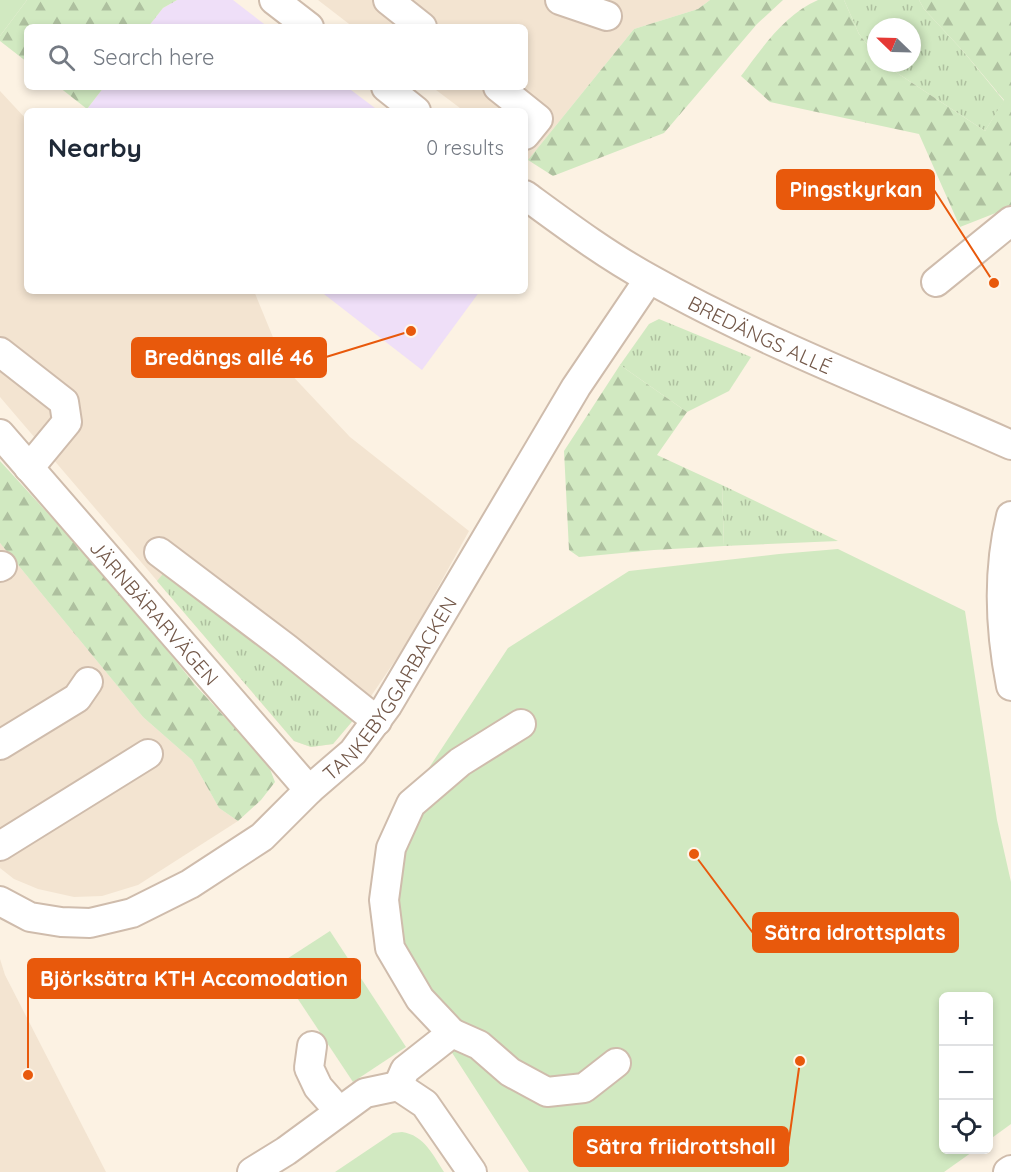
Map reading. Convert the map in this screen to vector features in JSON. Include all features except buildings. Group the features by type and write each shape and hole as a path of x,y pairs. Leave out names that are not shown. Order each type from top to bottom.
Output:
{"street":[{"path":"274,0 305,24"},
{"path":"388,0 418,24"},
{"path":"560,0 607,16"},
{"path":"390,90 413,108"},
{"path":"502,90 525,108"},
{"path":"528,110 538,118 528,131"},
{"name":"BREDÄNGS ALLÉ","path":"528,197 609,255 700,306 758,334 1011,445"},
{"path":"936,282 1011,221"},
{"name":"TANKEBYGGARBACKEN","path":"0,901 30,917 61,922 90,923 132,913 190,884 262,837 309,790 353,752 398,688 576,387 649,279"},
{"path":"0,352 64,402 66,422 29,468"},
{"name":"JÄRNBÄRARVÄGEN","path":"0,434 309,790"},
{"path":"1011,516 1002,568 1011,686"},
{"path":"159,552 286,648 376,721"},
{"path":"0,745 77,698 88,682"},
{"path":"521,724 460,762 411,804 391,848 384,900 390,948 420,999 452,1033 479,1045 510,1072 547,1092 584,1088 616,1063"},
{"path":"0,846 148,754"},
{"path":"398,1086 405,1070 452,1033"},
{"path":"312,1047 309,1068 318,1087 339,1111"},
{"path":"252,1172 286,1151 365,1093 398,1086 424,1104 472,1172"}],"shaded area":[{"path":"177,0 233,0 264,24 150,24 163,8"},
{"path":"318,0 710,0 698,9 634,29 528,160 528,108 460,108 436,90 528,90 528,24 349,24"},
{"path":"102,90 351,90 375,108 88,108"},
{"path":"0,91 24,117 24,294 255,294 286,369 350,437 469,531 409,640 361,711 333,744 311,747 294,741 0,397"},
{"path":"324,294 478,294 422,370"},
{"path":"0,543 143,717 192,760 219,808 238,821 138,885 102,896 74,897 38,889 14,879 0,868"},
{"path":"0,959 5,975 106,1172 0,1172"}],"green space":[{"path":"0,0 27,0 0,36"},
{"path":"27,0 177,0 163,8 150,24 24,24 24,60 0,41 0,36"},
{"path":"710,0 783,0 757,24 664,133 553,176 528,160 634,29 698,9"},
{"path":"818,0 844,0 859,34 867,44 867,72 896,72 985,131 1004,100 924,9 919,0 1011,0 1011,207 960,227 919,134 770,102 741,76 766,43 806,6"},
{"path":"844,0 919,0 924,9 963,51 1004,101 985,131 896,72 921,72 921,18 867,18 867,44 859,34"},
{"path":"63,90 102,90 86,108"},
{"path":"659,319 751,357 729,391 687,412 620,365 649,324"},
{"path":"620,365 687,412 657,455 722,485 724,546 579,557 569,550 564,451"},
{"path":"0,461 128,601 196,686 268,764 275,782 261,800 238,821 219,808 192,760 143,717 0,543"},
{"path":"722,485 838,541 724,546"},
{"path":"838,549 965,611 997,820 1011,882 1011,1124 993,1137 993,992 939,992 939,1154 969,1154 944,1172 529,1172 389,955 378,879 415,789 508,648 629,571"},
{"path":"172,563 361,711 333,744 311,747 294,741 157,581"},
{"path":"330,931 406,1047 353,1082 276,966"},
{"path":"402,1132 422,1141 444,1172 335,1172 393,1133"}],"place":[{"name":"Pingstkyrkan","path":"994,283"},
{"name":"Bredängs allé 46","path":"411,331"},
{"name":"Sätra idrottsplats","path":"694,854"},
{"name":"Sätra friidrottshall","path":"800,1061"},
{"name":"Björksätra KTH Accomodation","path":"28,1075"}]}
